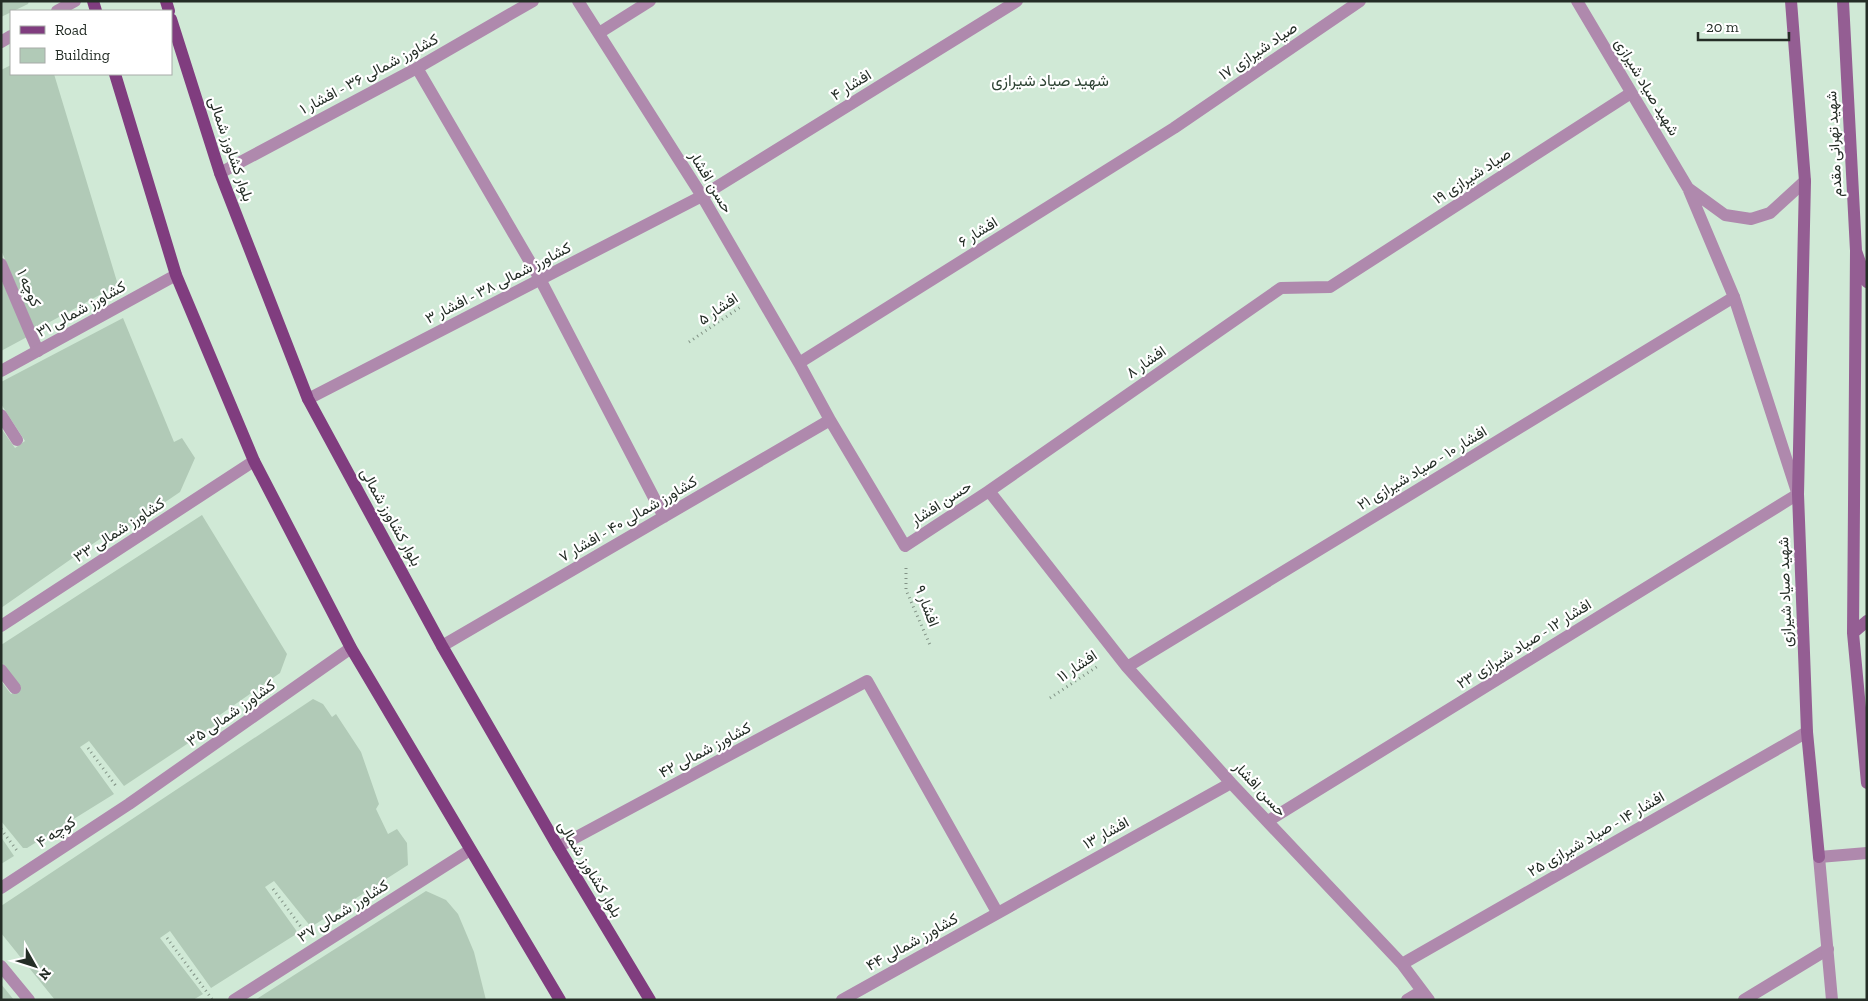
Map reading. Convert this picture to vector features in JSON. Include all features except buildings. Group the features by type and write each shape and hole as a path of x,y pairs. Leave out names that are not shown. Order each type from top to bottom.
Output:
{"main road":[{"name":"شهید تهرانی مقدم","path":"1791,1 1804,181"},
{"name":"شهید تهرانی مقدم","path":"1843,1 1856,251 1867,282"},
{"name":"بلوار کشاورز شمالی","path":"172,22 220,173 308,399 442,646 558,847 650,1000"},
{"path":"115,75 176,275 254,461 351,648 560,1000"},
{"name":"شهید صیاد شیرازی","path":"1804,181 1798,494 1807,732 1819,857"},
{"path":"1856,251 1853,633 1867,783"},
{"path":"1853,633 1867,621"}],"street":[{"path":"59,10 76,1"},
{"name":"کشاورز شمالی ۳۶ - افشار ۱","path":"220,173 417,68 533,1"},
{"name":"حسن افشار","path":"578,1 702,196 830,420 905,546 988,491 1127,667 1231,783 1402,964 1425,995"},
{"path":"599,33 650,1"},
{"name":"افشار ۴","path":"702,196 1017,1"},
{"name":"صیاد شیرازی ۱۷","path":"1174,128 1360,1"},
{"name":"شهید صیاد شیرازی","path":"1577,1 1688,188"},
{"path":"417,68 540,279 664,517"},
{"name":"صیاد شیرازی ۱۹","path":"1330,287 1631,93"},
{"name":"افشار ۶","path":"799,364 1174,128"},
{"path":"1688,188 1725,215 1751,218 1770,212 1804,181"},
{"path":"1688,188 1734,297 1798,494"},
{"name":"کشاورز شمالی ۳۸ - افشار ۳","path":"308,399 702,196"},
{"name":"کوچه ۱","path":"1,264 38,351"},
{"name":"کشاورز شمالی ۳۱","path":"1,371 176,275"},
{"name":"افشار ۸","path":"988,491 1281,288 1330,287"},
{"name":"افشار ۱۰ - صیاد شیرازی ۲۱","path":"1127,667 1734,297"},
{"path":"1,415 17,440"},
{"name":"کشاورز شمالی ۴۰ - افشار ۷","path":"442,646 830,420"},
{"name":"کشاورز شمالی ۳۳","path":"1,626 254,461"},
{"name":"افشار ۱۲ - صیاد شیرازی ۲۳","path":"1268,821 1798,494"},
{"name":"کشاورز شمالی ۳۵","path":"129,804 351,648"},
{"path":"1,670 15,688"},
{"name":"کشاورز شمالی ۴۲","path":"558,847 867,680 997,912"},
{"name":"افشار ۱۴ - صیاد شیرازی ۲۵","path":"1402,964 1807,732"},
{"name":"افشار ۱۳","path":"997,912 1231,783"},
{"name":"کوچه ۴","path":"1,888 129,804"},
{"name":"کشاورز شمالی ۳۷","path":"234,1000 470,850"},
{"path":"1819,857 1867,853"},
{"name":"شهید صیاد شیرازی","path":"1819,857 1832,1000"},
{"name":"کشاورز شمالی ۴۴","path":"842,1000 997,912"},
{"path":"1744,1000 1828,949"},
{"path":"1,966 28,1000"},
{"path":"1407,1000 1425,995"}],"path":[{"name":"افشار ۵","path":"689,342 759,295"},
{"name":"افشار ۹","path":"905,546 906,590 930,645"},
{"name":"افشار ۱۱","path":"1050,698 1116,653"},
{"path":"88,748 129,804"},
{"path":"273,889 316,947"},
{"path":"167,938 212,1000"}],"district":[{"name":"شهید صیاد شیرازی","path":"1050,80"}]}
